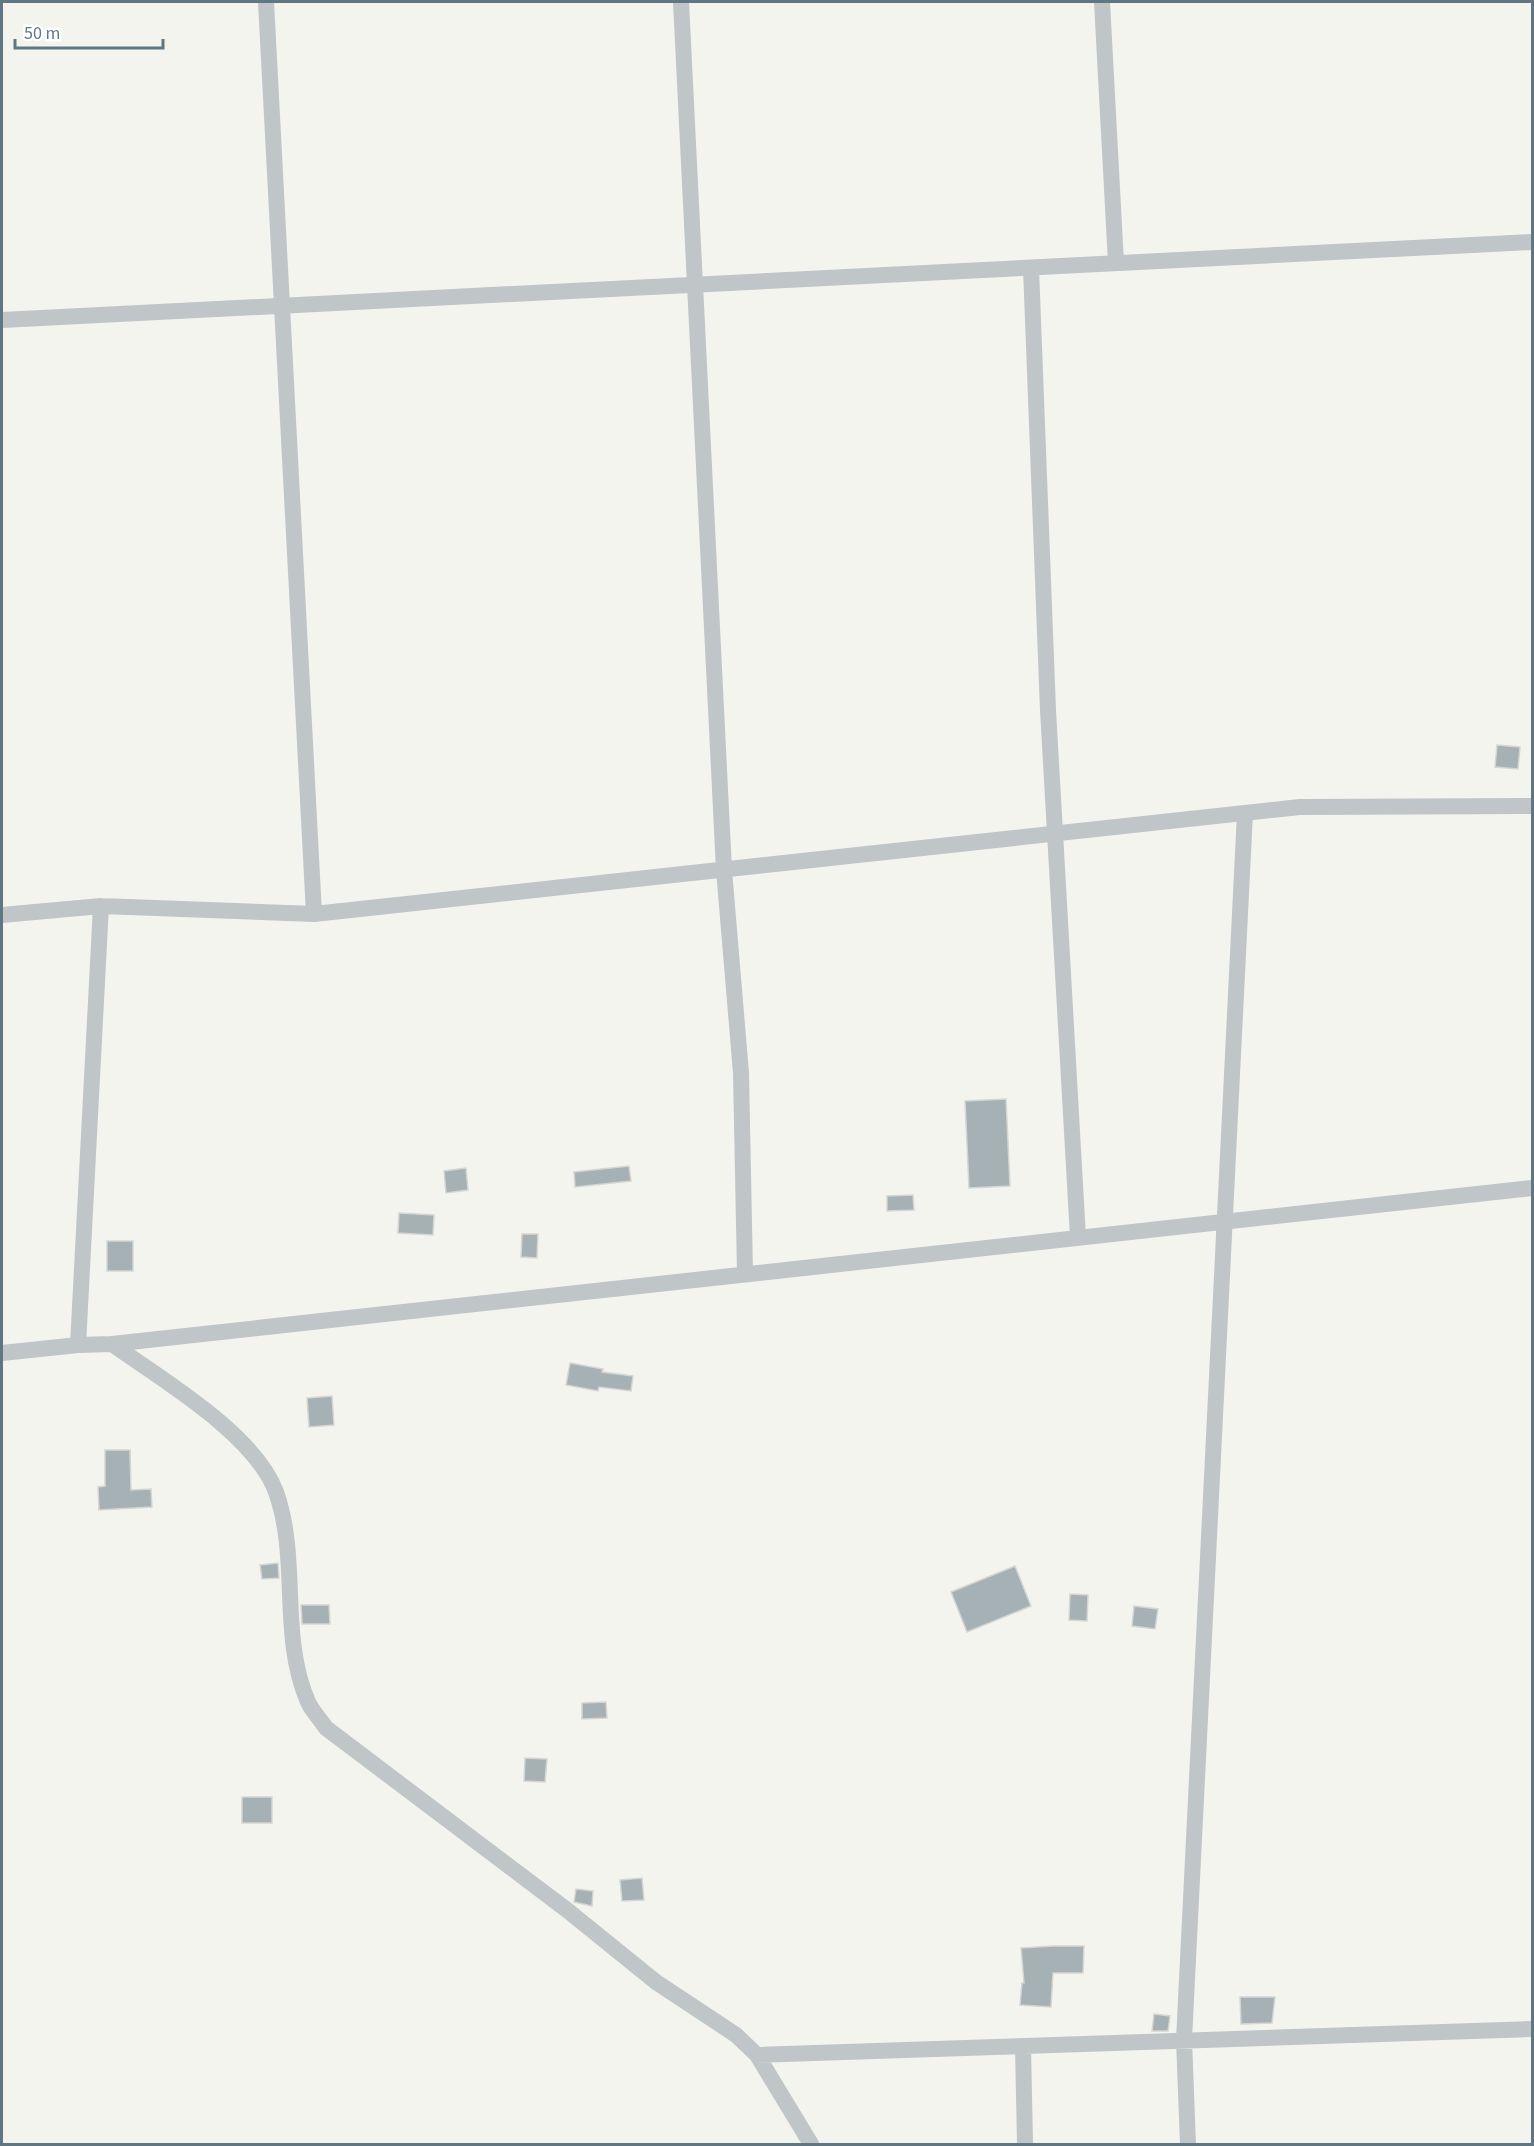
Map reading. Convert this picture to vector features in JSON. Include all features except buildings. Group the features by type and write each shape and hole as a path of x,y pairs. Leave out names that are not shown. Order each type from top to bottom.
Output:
{"street":[{"path":"266,2 314,914"},
{"path":"681,2 724,870 741,1072 745,1273"},
{"path":"1102,2 1116,263"},
{"path":"2,320 1533,242"},
{"path":"1031,268 1055,834 1078,1237"},
{"path":"2,915 101,906 314,914 1300,807 1533,806"},
{"path":"1188,2145 1184,2040 1245,813"},
{"path":"78,1345 101,906"},
{"path":"2,1353 112,1344 1533,1188"},
{"path":"112,1344 198,1405 247,1447 275,1490 289,1543 290,1604 295,1657 308,1703 326,1728 558,1903 656,1982 736,2035 757,2055 811,2145"},
{"path":"757,2055 1533,2028"},
{"path":"1023,2046 1025,2145"}]}
